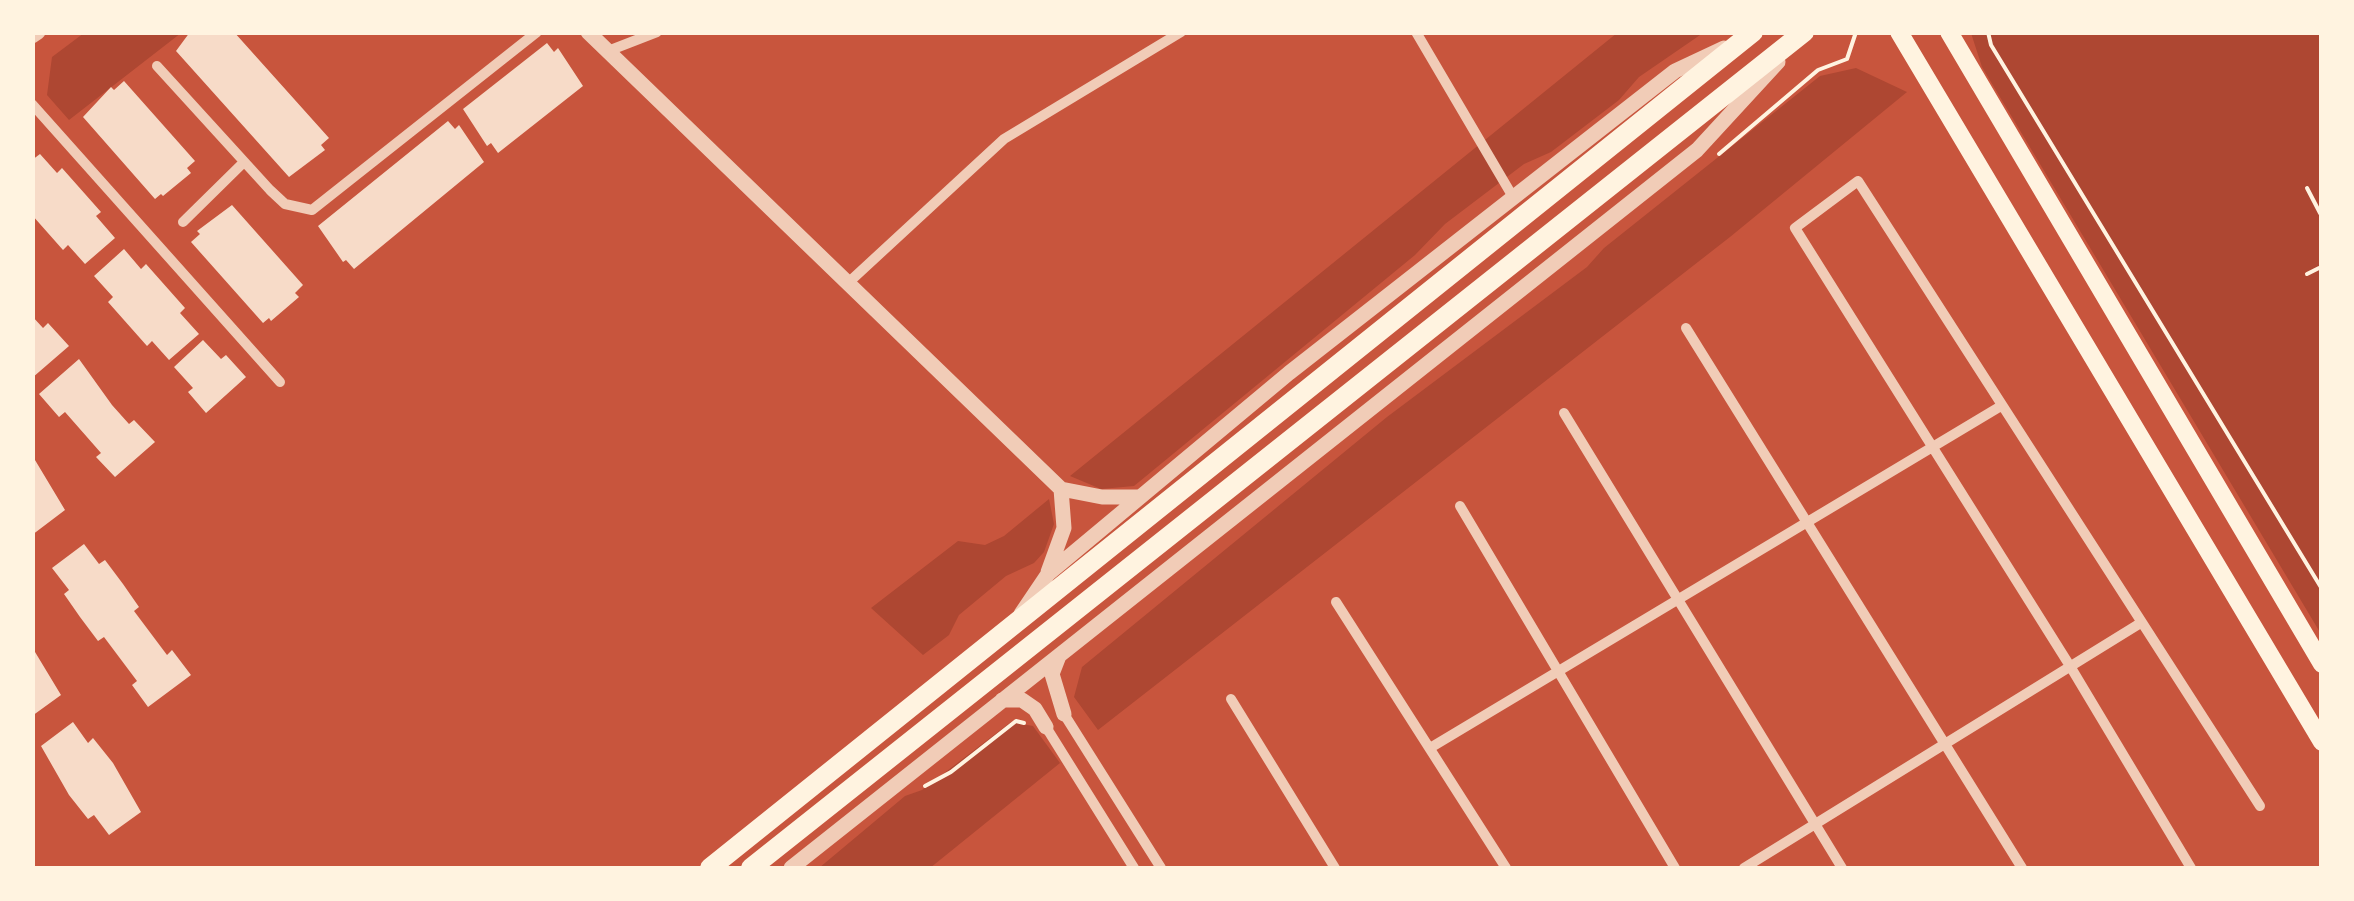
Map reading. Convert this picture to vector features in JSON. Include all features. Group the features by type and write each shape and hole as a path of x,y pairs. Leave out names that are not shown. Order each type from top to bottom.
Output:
{"main road":[{"path":"750,868 1804,32"},
{"path":"1899,32 1952,114 2322,742"},
{"path":"1949,32 2322,664"},
{"path":"710,868 1750,35"}],"street":[{"path":"157,66 285,204 312,210 538,32"},
{"path":"588,32 1061,488 1102,497 1137,497"},
{"path":"608,51 657,32"},
{"path":"848,283 1004,139 1181,32"},
{"path":"1416,32 1513,197"},
{"path":"791,868 1698,150 1804,32"},
{"path":"1048,574 1137,497 1674,71 1750,35"},
{"path":"32,104 280,382"},
{"path":"183,222 244,162"},
{"path":"2191,868 2070,666 1794,228 1858,181 2139,624 2260,806"},
{"path":"1686,328 1803,523 2022,868"},
{"path":"1430,748 2001,406"},
{"path":"1564,413 1842,868"},
{"path":"1013,627 1048,574 1064,528 1061,488"},
{"path":"1460,506 1675,868"},
{"path":"1336,602 1506,868"},
{"path":"1744,868 2139,624"},
{"path":"1061,652 1052,674 1064,714 1161,868"},
{"path":"1231,699 1336,868"},
{"path":"1002,700 1022,700 1046,728 1134,868"}],"path":[{"path":"1988,32 1991,46 2322,589"},
{"path":"2307,188 2320,213"},
{"path":"2307,274 2319,268"}],"shaded area":[{"path":"84,33 181,33 69,120 47,95 52,57"},
{"path":"1617,33 1703,33 1639,77 1619,100 1551,152 1524,164 1445,224 1415,255 1134,486 1101,489 1070,476"},
{"path":"1971,33 2321,33 2321,634 1982,67"},
{"path":"1856,68 1907,92 1730,237 1098,730 1074,697 1082,667 1387,417 1587,267 1604,248 1820,76"},
{"path":"1049,499 1054,524 1044,552 1034,563 1006,576 959,615 949,635 923,655 871,608 958,541 985,545 1004,536"},
{"path":"1011,722 1033,726 1060,763 930,868 819,868 905,796 922,790"}],"building":[{"path":"190,32 234,32 329,138 321,145 325,150 289,177 176,51"},
{"path":"547,43 554,52 558,48 583,86 498,153 491,143 487,146 463,109"},
{"path":"124,81 195,161 187,168 191,173 155,199 83,117 111,87 114,90"},
{"path":"448,121 455,129 459,125 484,162 354,269 346,260 343,262 318,226"},
{"path":"40,154 57,173 62,168 101,212 96,216 115,238 85,264 68,245 63,250 32,215 32,160"},
{"path":"232,205 303,285 295,293 299,297 271,321 269,318 263,323 191,242 200,234 197,231"},
{"path":"124,249 141,269 146,264 185,308 180,313 199,334 169,360 152,341 147,346 108,302 113,297 94,276"},
{"path":"32,316 43,328 48,323 69,346 32,378"},
{"path":"203,340 221,359 226,355 246,377 206,413 188,392 193,388 174,367"},
{"path":"79,359 129,424 134,420 155,442 115,477 96,457 101,453 65,412 59,417 39,394"},
{"path":"32,455 65,510 32,535"},
{"path":"84,544 99,564 105,560 139,607 134,611 167,655 172,650 191,675 148,707 132,685 137,681 104,637 98,641 64,594 69,590 52,568"},
{"path":"32,647 61,695 32,716"},
{"path":"73,722 88,743 93,738 113,763 141,812 109,835 94,815 88,819 69,795 41,746"}]}
